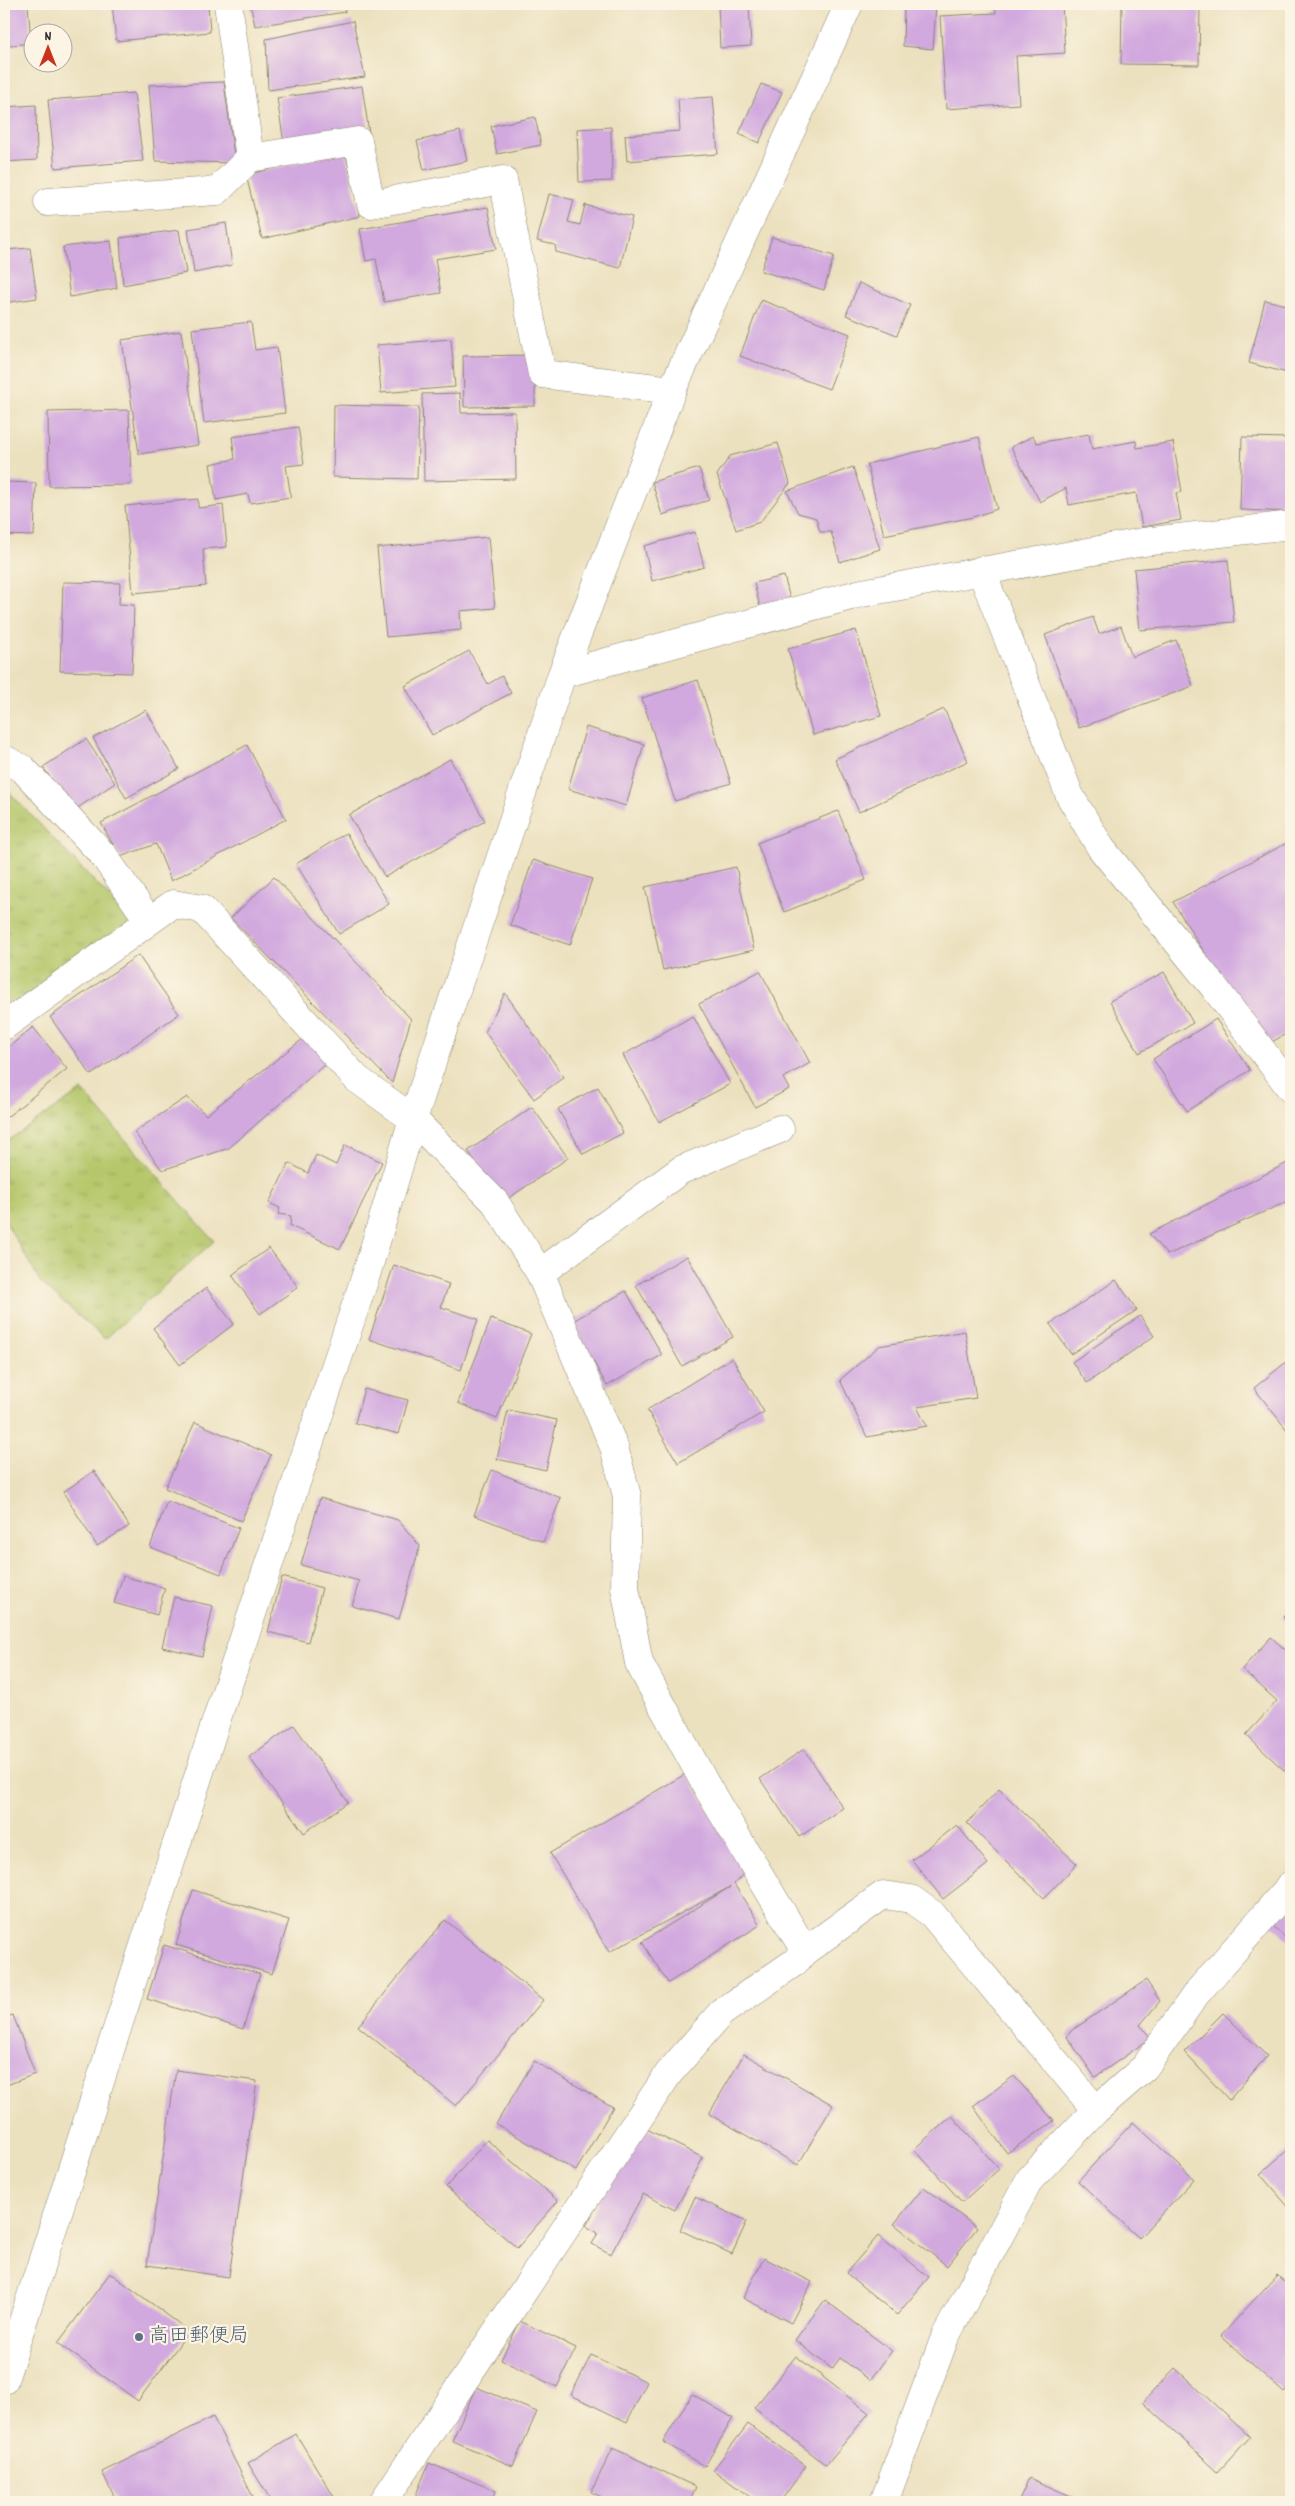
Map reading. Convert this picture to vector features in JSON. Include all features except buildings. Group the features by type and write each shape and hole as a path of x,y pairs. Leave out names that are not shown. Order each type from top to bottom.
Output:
{"street":[{"path":"228,4 250,158"},
{"path":"4,2380 221,1706 366,1275 413,1119 562,674 672,390 849,4"},
{"path":"48,202 216,191 250,158 358,141 370,204 503,180 542,374 672,390"},
{"path":"562,674 862,593 1143,542 1291,526"},
{"path":"981,570 1070,796 1101,848 1214,987 1291,1089"},
{"path":"4,759 24,769 104,856 149,921"},
{"path":"4,1026 173,904 202,909 357,1079 413,1119 495,1202 540,1273 614,1447 627,1496 625,1588 639,1663 707,1787 805,1951"},
{"path":"540,1273 681,1170 780,1128"},
{"path":"884,2502 945,2337 1030,2179 1096,2110 1145,2067 1196,1994 1291,1885"},
{"path":"382,2502 669,2073 721,2014 883,1895 911,1899 932,1914 1096,2110"}],"green space":[{"path":"8,791 134,923 4,1011 4,795"},
{"path":"82,1090 214,1241 105,1339 41,1283 4,1219 4,1143"}],"place":[{"name":"高田郵便局","path":"139,2337"}]}
